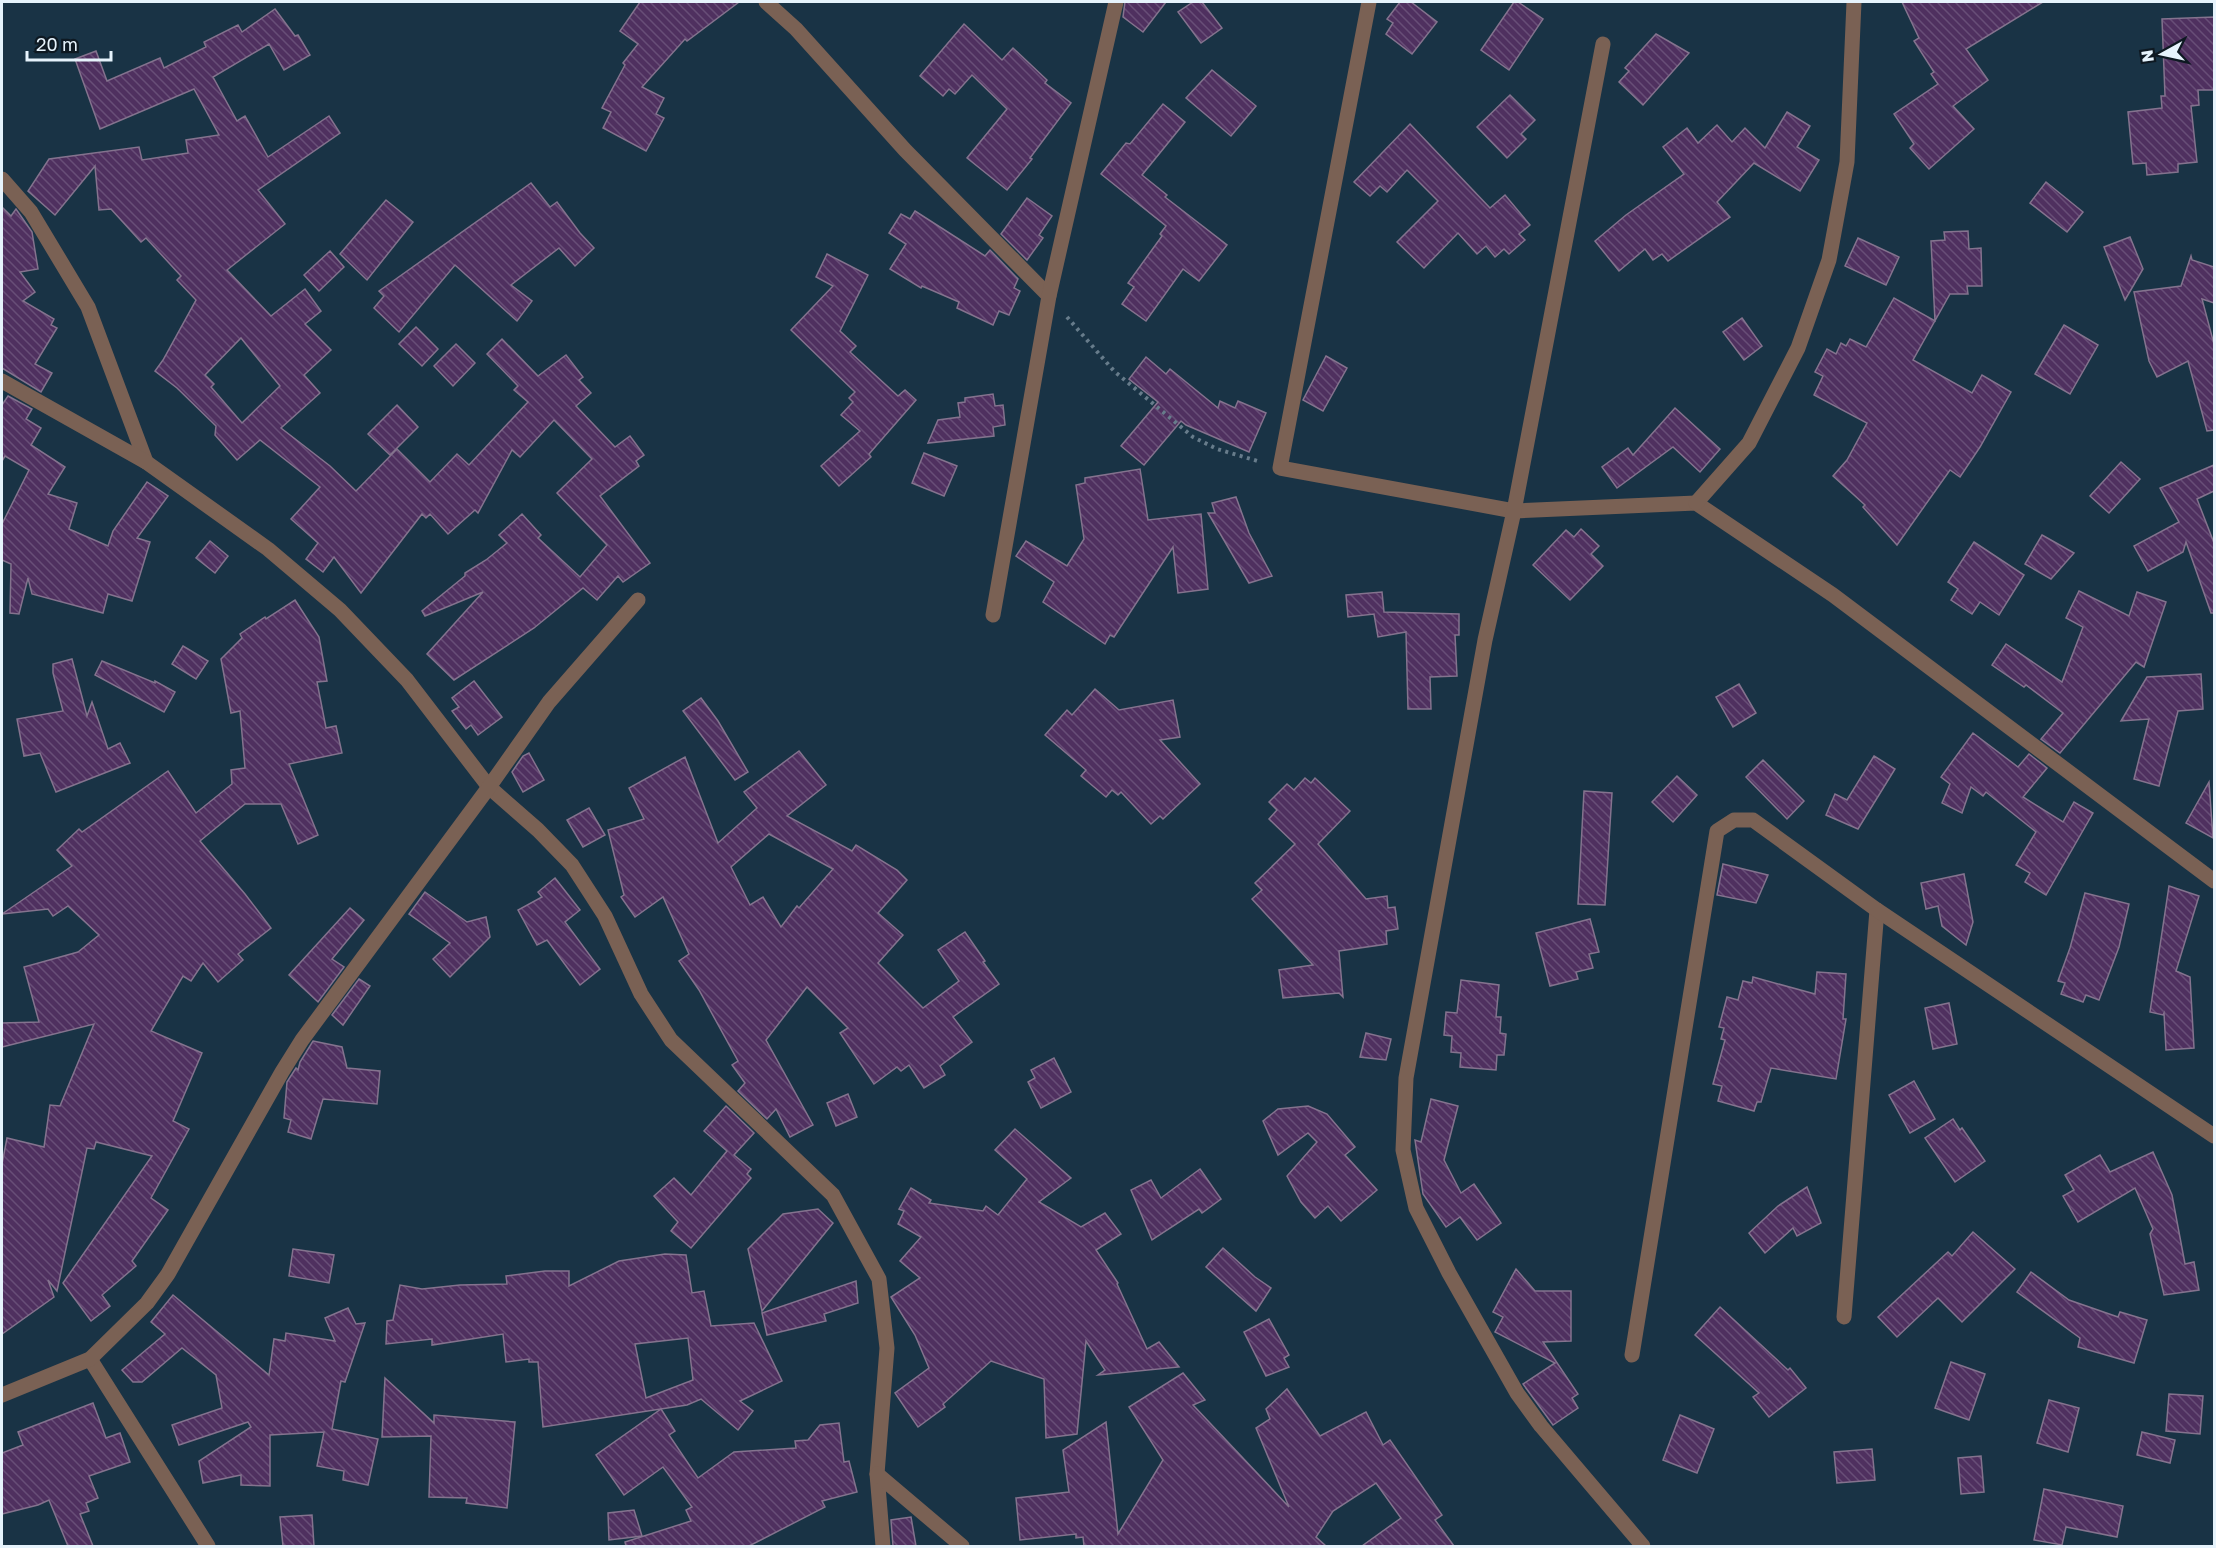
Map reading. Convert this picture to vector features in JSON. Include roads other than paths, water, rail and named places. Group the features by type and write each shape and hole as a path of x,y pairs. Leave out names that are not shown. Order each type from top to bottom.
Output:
{"street":[{"path":"766,2 796,29 906,150 1049,296"},
{"path":"993,615 1049,296 1116,2"},
{"path":"1369,2 1280,468 1514,511 1696,503 1833,595 2214,881"},
{"path":"1696,503 1749,443 1798,348 1829,260 1847,162 1854,2"},
{"path":"1603,44 1514,511 1485,640 1406,1078 1403,1150 1416,1208 1449,1273 1517,1393 1541,1426 1643,1546"},
{"path":"2,179 31,212 88,307 146,462"},
{"path":"2,381 146,462 268,549 340,610 407,680 489,788 538,830 572,865 605,916 641,994 671,1040 833,1195 879,1279 887,1348 877,1474 883,1546"},
{"path":"3,1391 90,1359 147,1303 168,1274 302,1040 489,788 549,702 638,600"},
{"path":"1632,1355 1718,831 1734,820 1754,820 1878,910 2214,1136"},
{"path":"1844,1317 1878,910"},
{"path":"90,1359 208,1546"},
{"path":"877,1474 962,1546"}]}
